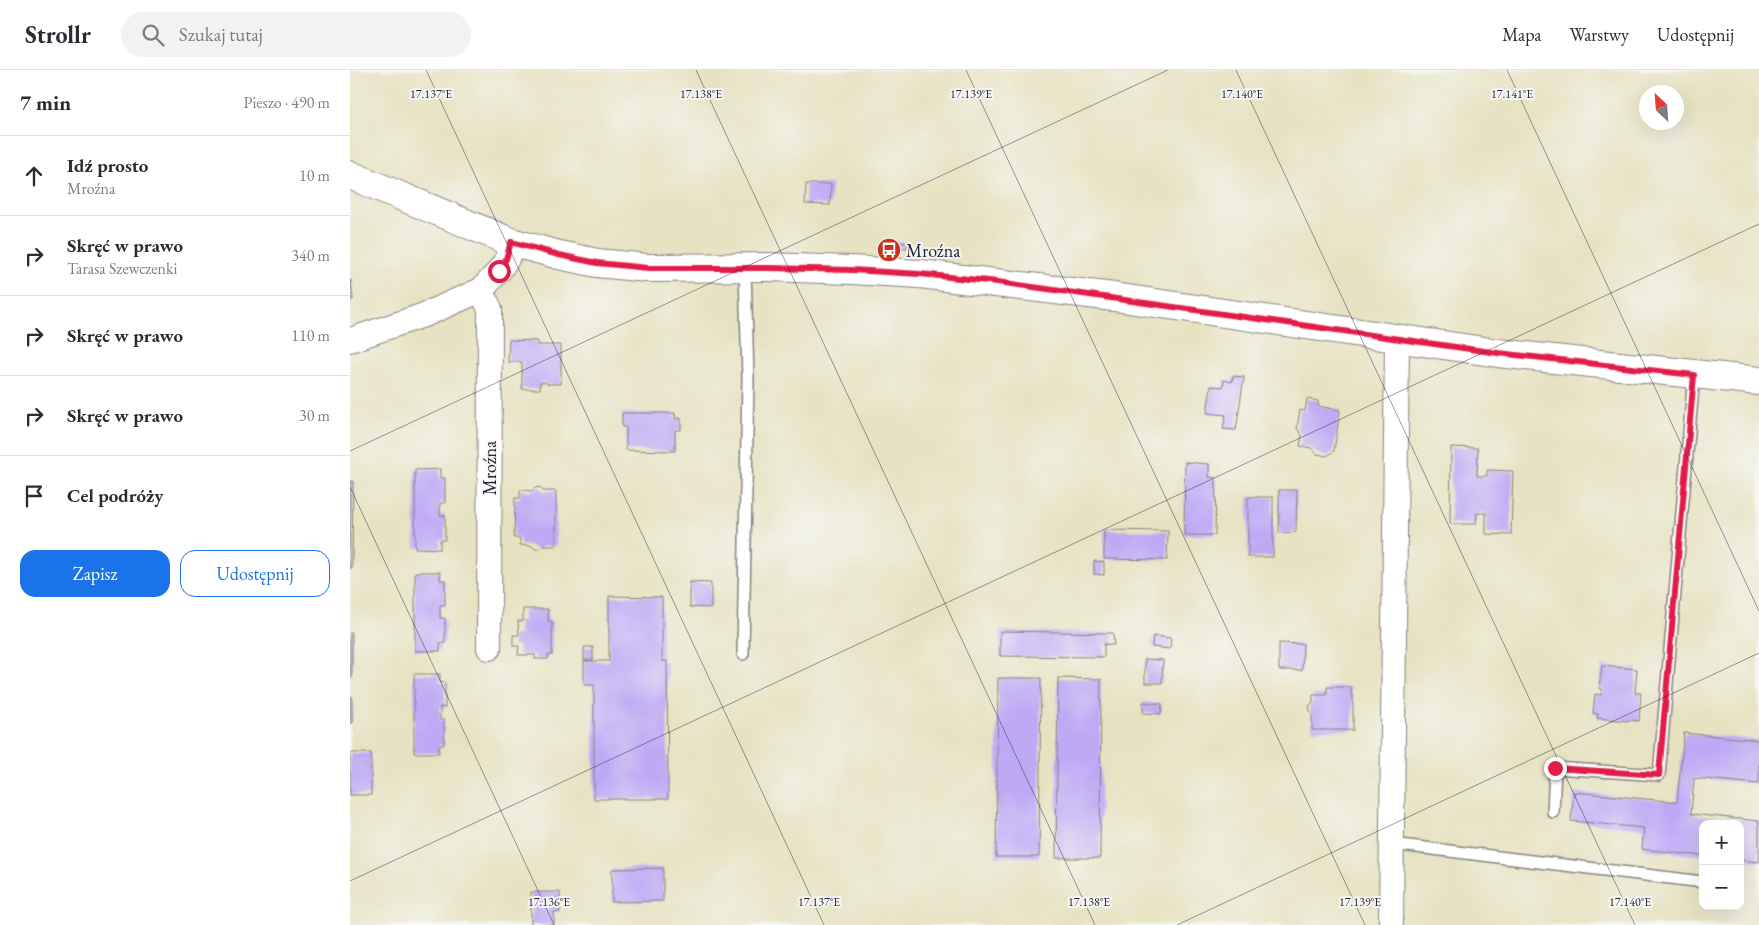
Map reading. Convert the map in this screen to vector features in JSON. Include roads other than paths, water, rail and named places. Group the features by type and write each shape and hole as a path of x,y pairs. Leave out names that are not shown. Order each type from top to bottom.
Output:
{"street":[{"path":"350,175 511,242 559,255 612,264 648,268 851,270 920,274 998,282 1498,353 1759,381"},
{"path":"350,340 424,315 481,290 499,271 506,259 511,242"},
{"name":"Mroźna","path":"481,290 490,309 488,648"},
{"path":"1391,925 1397,339"}],"lane":[{"path":"743,654 748,379 745,268"},
{"path":"1553,812 1555,768 1659,775 1694,375"},
{"path":"1392,844 1699,882"}],"place":[{"name":"Mroźna","path":"889,250"}]}
